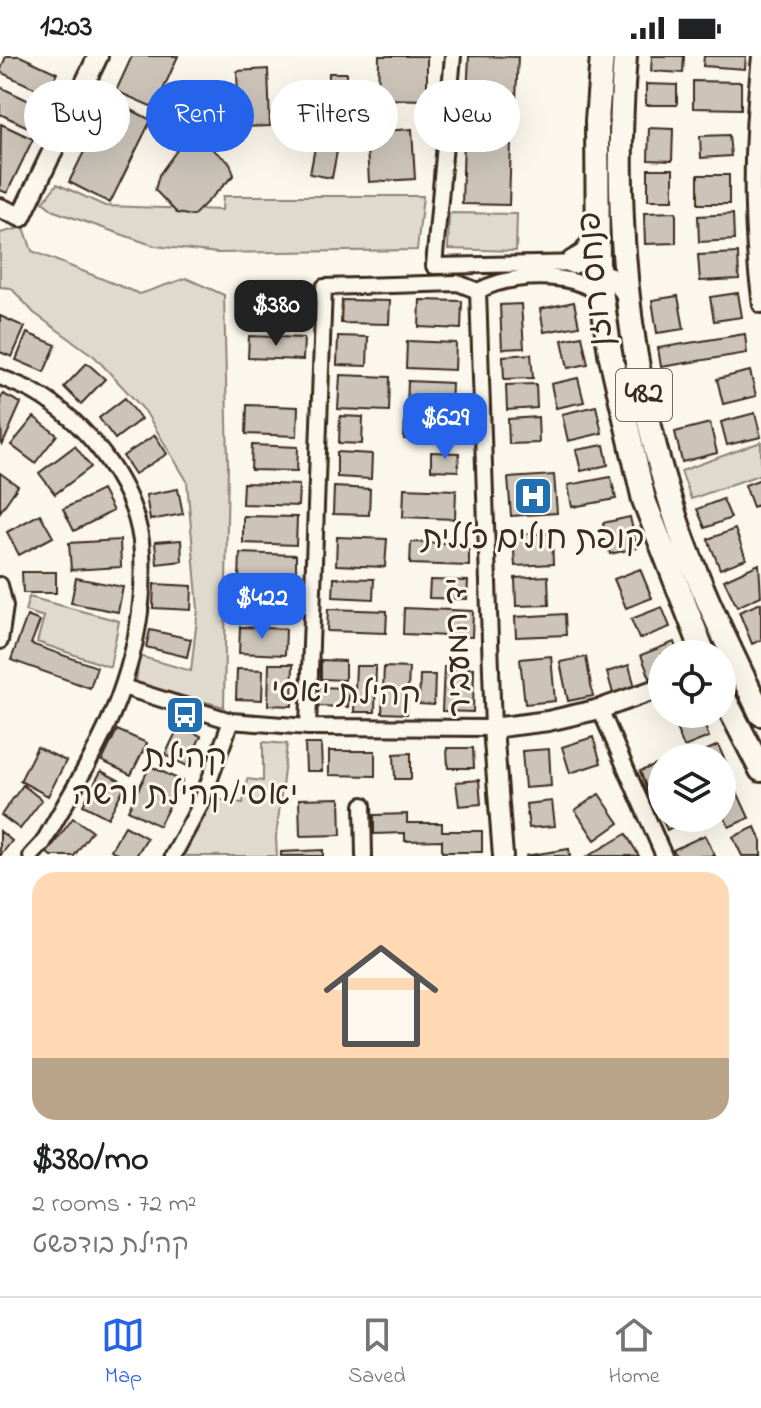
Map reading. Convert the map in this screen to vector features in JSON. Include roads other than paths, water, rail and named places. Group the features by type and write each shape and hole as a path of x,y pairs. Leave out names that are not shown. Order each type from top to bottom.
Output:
{"main road":[{"name":"פנחס רוזן","path":"602,56 597,121 600,295 613,368 644,500 699,640"},
{"name":"פנחס רוזן","path":"625,56 620,120 626,297 648,420 684,541 720,640"},
{"path":"562,262 585,255 598,236"},
{"name":"פנחס רוזן","path":"736,675 761,714"},
{"path":"736,723 761,770"}],"street":[{"path":"0,208 21,217 98,56"},
{"path":"453,56 434,266 562,262 608,274 626,297"},
{"path":"760,56 757,118 761,305"},
{"path":"308,727 324,287 458,283 478,291 509,280 560,279 584,283 600,295"},
{"name":"יד המעביר","path":"478,291 493,728 503,856"},
{"path":"0,377 34,392 78,424 106,459 128,498 140,539 142,592 136,639 123,687 103,735 43,843 31,856"},
{"path":"0,585 5,606 0,641"},
{"name":"קהילת יאסי","path":"123,687 231,721 308,727 493,728 548,721 600,709 648,692"},
{"path":"600,709 664,856"},
{"path":"173,856 200,806 231,721"},
{"path":"363,805 364,856"}],"place":[{"name":"קופת חולים כללית","path":"533,496"},
{"name":"קהילת יאסי/קהילת ורשה","path":"185,715"}]}
